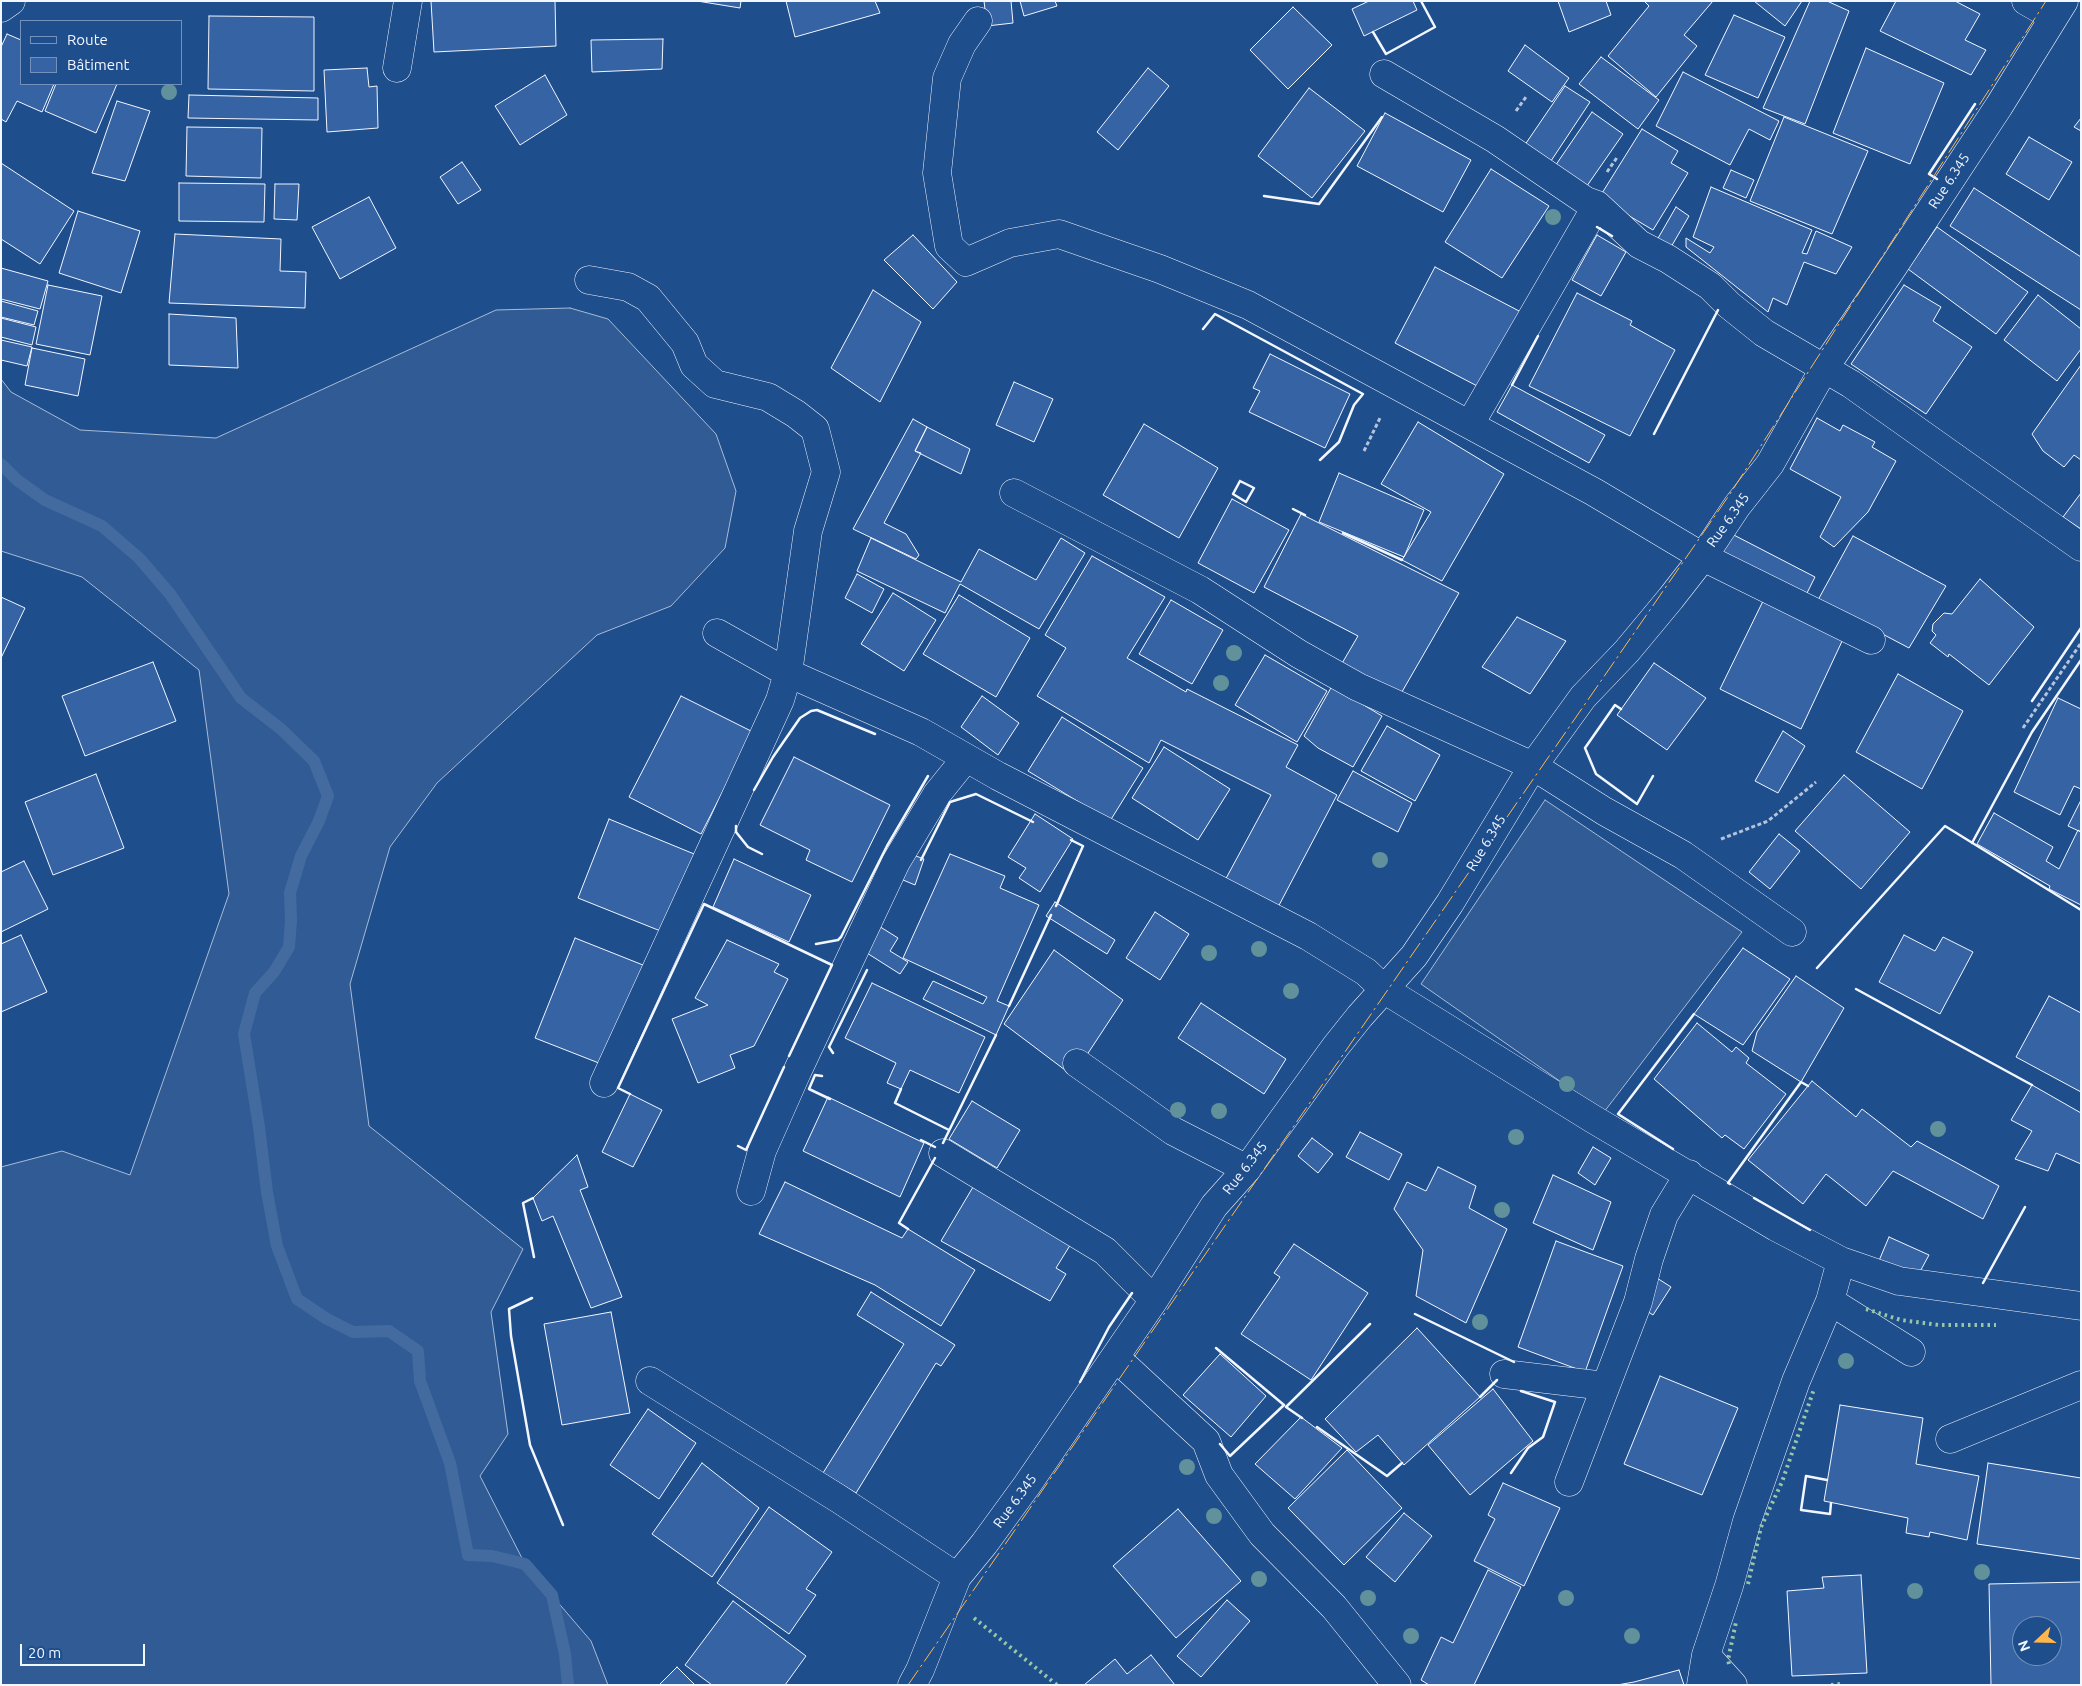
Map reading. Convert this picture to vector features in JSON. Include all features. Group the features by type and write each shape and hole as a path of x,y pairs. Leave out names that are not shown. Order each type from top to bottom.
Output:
{"street":[{"path":"1,8 12,1"},
{"path":"397,68 408,1"},
{"path":"2026,1 2059,9"},
{"name":"Rue 6.345","path":"918,1680 958,1577 1022,1493 1116,1357 1214,1206 1247,1168 1360,1016 1414,956 1450,903 1533,766 1583,697 1627,651 1703,557 1737,506 1770,464 1825,367 1893,267 2012,70 2059,9"},
{"path":"978,21 962,44 947,78 938,173 949,246 966,262 1010,243 1060,234 1160,269 1248,305 1594,492 1703,557 1871,640"},
{"path":"1384,74 1494,139 1586,201 1598,205 1639,244 1668,259 1710,286 1729,305 1764,333 1825,367 2081,547"},
{"path":"1470,424 1598,205"},
{"path":"589,280 628,287 648,298 685,343 694,365 715,384 768,397 796,414 815,429 826,472 808,531 788,673 780,700 604,1083"},
{"path":"1014,493 1200,590 1299,654 1358,687 1533,766 1604,811 1683,855 1792,932"},
{"path":"780,700 717,633 788,673 921,732 966,758 1308,936 1366,972 1384,990 1592,1118 1776,1227 1841,1261 1899,1281 2081,1306"},
{"path":"751,1191 762,1151 896,862 936,794 966,758"},
{"path":"1077,1063 1173,1131 1247,1168"},
{"path":"943,1153 1105,1251 1154,1300"},
{"path":"1569,1482 1638,1302 1649,1259 1664,1215 1689,1174"},
{"path":"1701,1685 1706,1655 1729,1586 1747,1521 1796,1381 1830,1301 1841,1261"},
{"path":"1830,1301 1910,1352"},
{"path":"1116,1357 1206,1441 1219,1475 1262,1534 1334,1607 1397,1685"},
{"path":"1504,1374 1606,1386"},
{"path":"650,1381 839,1499 958,1577"},
{"path":"1950,1438 2081,1385"},
{"path":"1706,1655 1732,1685"}],"path":[{"path":"2023,728 2081,643"},
{"path":"1768,821 1816,782"}],"shaded area":[{"path":"570,308 608,319 716,434 736,491 725,548 671,606 597,635 437,783 390,847 350,984 369,1126 523,1249 491,1312 508,1434 480,1476 525,1564 591,1641 608,1685 1,1685 1,1167 62,1151 130,1175 229,894 199,670 82,577 1,551 1,379 11,392 80,430 216,438 496,310"},
{"path":"1545,800 1742,932 1604,1112 1421,984"}],"building":[{"path":"431,1 555,1 556,46 434,52"},
{"path":"697,1 741,1 740,8"},
{"path":"786,1 875,1 880,13 795,37"},
{"path":"984,1 1011,1 1013,23 987,26"},
{"path":"1020,1 1055,1 1057,6 1024,16"},
{"path":"1369,1 1413,1 1417,10 1364,36 1352,9"},
{"path":"1558,1 1606,1 1611,15 1569,32"},
{"path":"1644,1 1713,1 1684,35 1697,46 1656,97 1608,56 1649,6"},
{"path":"1754,1 1802,1 1785,26"},
{"path":"1810,1 1827,1 1849,11 1805,124 1763,108"},
{"path":"1896,1 1955,1 1980,14 1965,40 1986,50 1971,75 1880,31"},
{"path":"1293,7 1332,45 1288,89 1250,50"},
{"path":"1734,15 1785,37 1758,98 1705,75"},
{"path":"209,16 314,17 314,91 208,89"},
{"path":"7,34 20,40 20,85 54,85 42,112 17,101 6,122 1,119 1,47"},
{"path":"663,39 662,69 592,72 591,40"},
{"path":"1525,45 1569,78 1552,102 1508,71"},
{"path":"1866,48 1944,83 1910,164 1833,133"},
{"path":"1601,57 1659,100 1638,129 1579,84"},
{"path":"367,68 369,87 377,86 378,128 327,132 324,70"},
{"path":"1148,68 1169,86 1118,150 1097,132"},
{"path":"1683,72 1779,121 1770,140 1749,129 1730,165 1656,126"},
{"path":"545,75 567,115 520,145 495,106"},
{"path":"56,85 117,85 96,133 45,111"},
{"path":"1565,86 1590,102 1547,167 1520,152"},
{"path":"1309,88 1365,131 1312,198 1258,156"},
{"path":"189,95 318,98 318,120 188,118"},
{"path":"117,101 150,111 125,181 92,173"},
{"path":"1592,112 1623,134 1582,193 1551,172"},
{"path":"1385,113 1471,160 1443,212 1357,166"},
{"path":"1784,117 1868,151 1832,234 1750,201"},
{"path":"2081,118 2081,131 2074,127"},
{"path":"187,127 262,128 261,178 186,176"},
{"path":"1642,129 1678,151 1671,163 1688,173 1653,230 1599,198"},
{"path":"2029,137 2072,162 2049,200 2006,174"},
{"path":"462,162 481,190 458,204 440,177"},
{"path":"1,163 74,211 40,264 1,239"},
{"path":"1491,169 1549,206 1502,278 1445,242"},
{"path":"1731,170 1754,180 1746,198 1723,188"},
{"path":"179,183 265,184 264,222 179,221"},
{"path":"275,184 299,184 297,220 274,219"},
{"path":"1711,187 1812,230 1802,253 1807,254 1816,231 1852,247 1836,274 1804,262 1787,305 1773,298 1768,312 1686,247 1686,238 1710,253 1714,247 1693,237"},
{"path":"1974,188 2081,257 2081,310 1950,226"},
{"path":"369,197 396,248 340,279 312,227"},
{"path":"1676,207 1689,216 1667,254 1653,247"},
{"path":"78,211 140,231 121,293 59,273"},
{"path":"1937,227 2028,292 1996,334 1908,269"},
{"path":"175,234 281,239 280,271 306,272 305,308 169,303"},
{"path":"913,235 957,282 933,309 884,260"},
{"path":"1597,235 1626,252 1601,296 1572,280"},
{"path":"1435,267 1521,312 1481,388 1395,343"},
{"path":"1,268 48,281 40,309 1,299"},
{"path":"48,285 102,296 90,355 36,344"},
{"path":"1904,285 1941,307 1933,321 1972,347 1926,414 1851,364"},
{"path":"873,290 921,322 880,402 831,368"},
{"path":"1577,293 1632,321 1630,325 1675,350 1630,436 1529,386"},
{"path":"2038,295 2081,329 2081,349 2057,381 2004,340"},
{"path":"1,301 38,311 34,325 1,317"},
{"path":"169,314 236,318 238,368 169,365"},
{"path":"1,318 36,327 32,345 1,337"},
{"path":"1,340 32,347 27,366 1,360"},
{"path":"32,348 85,359 78,396 25,385"},
{"path":"1270,354 1350,394 1325,448 1249,412 1260,391 1253,388"},
{"path":"2081,365 2081,460 2074,455 2064,467 2043,451 2032,434"},
{"path":"1014,382 1053,399 1034,442 996,425"},
{"path":"1512,385 1605,435 1589,463 1497,412"},
{"path":"1817,418 1840,431 1843,425 1875,442 1872,447 1896,461 1868,512 1834,547 1820,537 1841,497 1790,469"},
{"path":"913,419 927,427 915,451 921,453 884,523 906,534 919,555 916,559 853,529"},
{"path":"1418,422 1504,474 1442,581 1402,560 1431,512 1381,484"},
{"path":"1144,424 1218,468 1179,538 1103,495"},
{"path":"927,427 970,449 961,474 915,451"},
{"path":"1339,473 1424,510 1404,557 1319,522"},
{"path":"2081,493 2081,529 2063,517"},
{"path":"1232,499 1289,530 1254,593 1198,563"},
{"path":"1301,514 1459,593 1399,697 1341,665 1358,636 1264,587"},
{"path":"1728,532 1815,577 1803,601 1715,556"},
{"path":"1853,536 1946,586 1909,648 1818,600"},
{"path":"871,538 961,582 979,549 1036,580 1061,538 1085,553 1039,629 960,584 945,613 857,571"},
{"path":"1092,556 1165,597 1127,658 1186,692 1187,689 1298,745 1286,767 1337,795 1276,911 1223,884 1271,795 1161,740 1149,763 1037,696 1066,648 1045,635"},
{"path":"857,574 884,589 872,613 845,598"},
{"path":"1980,579 2034,627 1989,685 1949,654 1948,657 1930,643 1936,635 1932,631 1933,624 1944,613 1952,614"},
{"path":"893,593 936,620 904,671 861,644"},
{"path":"959,595 1030,638 996,697 923,654"},
{"path":"1,597 25,608 1,658"},
{"path":"1764,599 1844,637 1801,729 1720,689"},
{"path":"1171,600 1223,630 1192,684 1139,654"},
{"path":"1517,617 1566,641 1530,694 1482,667"},
{"path":"1265,655 1327,691 1297,742 1235,705"},
{"path":"153,662 176,721 85,756 62,696"},
{"path":"1654,663 1706,698 1667,750 1617,715"},
{"path":"1898,674 1963,711 1922,789 1856,752"},
{"path":"1332,686 1382,716 1353,767 1318,748 1304,736"},
{"path":"681,696 753,732 701,834 629,797"},
{"path":"982,696 1019,723 998,755 961,727"},
{"path":"2058,698 2081,709 2081,789 2074,786 2060,815 2014,792"},
{"path":"1062,717 1143,768 1110,821 1028,771"},
{"path":"1387,726 1440,755 1415,801 1361,771"},
{"path":"1783,731 1805,746 1778,793 1755,781"},
{"path":"1164,747 1230,789 1198,840 1132,798"},
{"path":"794,757 890,805 852,882 806,860 810,850 760,825"},
{"path":"1353,771 1412,803 1398,832 1337,800"},
{"path":"96,774 124,848 53,875 25,802"},
{"path":"1844,775 1910,832 1861,889 1795,831"},
{"path":"2081,800 2081,832 2068,826"},
{"path":"1994,813 2053,847 2046,861 2059,869 2078,830 2081,832 2081,905 2049,889 2050,886 1977,844"},
{"path":"1035,814 1073,839 1040,892 1019,878 1026,868 1008,857"},
{"path":"609,819 699,856 668,934 578,898"},
{"path":"1779,834 1800,851 1770,889 1749,872"},
{"path":"905,852 924,859 915,885 896,877"},
{"path":"950,854 1005,876 1000,888 1039,905 997,1001 1009,1006 996,1035 923,999 933,981 983,1004 987,997 903,958"},
{"path":"734,859 811,895 789,942 713,907"},
{"path":"24,861 48,909 1,932 1,872"},
{"path":"1055,902 1115,940 1107,954 1046,916"},
{"path":"1155,912 1189,934 1160,980 1126,958"},
{"path":"874,923 898,938 890,951 908,962 900,974 859,948"},
{"path":"21,935 47,992 1,1012 1,944"},
{"path":"1904,935 1935,951 1943,937 1973,952 1940,1014 1879,982"},
{"path":"575,938 648,967 609,1067 535,1038"},
{"path":"727,940 779,964 774,972 788,979 754,1046 730,1055 735,1068 698,1083 672,1019 708,1005 695,998"},
{"path":"1743,948 1790,979 1743,1045 1694,1014"},
{"path":"1054,950 1123,1000 1073,1076 1004,1024"},
{"path":"1796,976 1844,1008 1801,1082 1752,1051 1757,1032"},
{"path":"872,983 985,1037 959,1093 910,1070 901,1089 887,1083 896,1063 845,1038"},
{"path":"2049,996 2081,1013 2081,1092 2016,1057"},
{"path":"1201,1003 1286,1059 1264,1094 1178,1038"},
{"path":"1697,1023 1732,1052 1736,1047 1749,1058 1746,1063 1786,1094 1744,1149 1725,1135 1722,1138 1654,1079"},
{"path":"1812,1081 1856,1117 1862,1109 1911,1147 1917,1141 1999,1186 1983,1219 1893,1171 1866,1206 1826,1174 1803,1204 1748,1160"},
{"path":"2032,1085 2081,1113 2081,1164 2056,1153 2048,1171 2015,1159 2032,1131 2011,1120"},
{"path":"630,1094 662,1110 633,1167 602,1152"},
{"path":"828,1097 924,1143 900,1197 803,1151"},
{"path":"972,1101 1020,1130 997,1168 949,1139"},
{"path":"1360,1132 1402,1154 1389,1180 1346,1157"},
{"path":"1312,1138 1333,1154 1318,1173 1298,1156"},
{"path":"1593,1147 1611,1158 1595,1185 1578,1173"},
{"path":"577,1155 588,1187 580,1190 622,1297 591,1308 553,1216 542,1221 533,1198"},
{"path":"1438,1167 1476,1186 1469,1208 1507,1229 1466,1323 1416,1296 1423,1250 1394,1209 1407,1182 1426,1191"},
{"path":"1553,1175 1611,1202 1593,1250 1533,1223"},
{"path":"785,1182 902,1238 908,1229 975,1270 941,1326 875,1285 759,1234"},
{"path":"976,1182 1077,1234 1056,1268 1066,1274 1050,1301 941,1241"},
{"path":"1889,1237 1929,1255 1916,1279 1878,1263"},
{"path":"1556,1241 1623,1266 1585,1372 1518,1347"},
{"path":"1294,1244 1368,1293 1311,1380 1241,1334 1280,1277 1274,1273"},
{"path":"1643,1269 1671,1287 1653,1315 1625,1297"},
{"path":"871,1292 955,1345 941,1366 936,1363 856,1493 823,1473 904,1344 857,1315"},
{"path":"611,1312 630,1413 562,1425 544,1324"},
{"path":"1417,1328 1480,1397 1404,1465 1378,1435 1356,1452 1325,1419"},
{"path":"1220,1354 1266,1396 1231,1437 1183,1395"},
{"path":"1660,1376 1738,1408 1702,1495 1624,1464"},
{"path":"1493,1389 1533,1441 1470,1495 1428,1445"},
{"path":"1840,1405 1923,1418 1916,1464 1979,1476 1967,1540 1930,1532 1929,1537 1906,1533 1908,1518 1824,1501"},
{"path":"648,1409 696,1443 659,1499 610,1465"},
{"path":"1301,1417 1342,1448 1295,1499 1255,1464"},
{"path":"1347,1450 1402,1508 1344,1565 1288,1508"},
{"path":"702,1463 759,1508 712,1577 652,1534"},
{"path":"1988,1463 2081,1478 2081,1559 1977,1544"},
{"path":"1503,1483 1560,1508 1524,1586 1474,1561 1495,1519 1488,1515"},
{"path":"769,1507 832,1552 806,1589 816,1595 789,1634 717,1583"},
{"path":"1178,1509 1241,1581 1176,1638 1113,1566"},
{"path":"1404,1513 1432,1536 1395,1582 1366,1557"},
{"path":"1488,1570 1521,1587 1474,1685 1429,1685 1421,1680 1441,1637 1453,1643"},
{"path":"1861,1575 1867,1673 1792,1676 1787,1591 1824,1588 1822,1577"},
{"path":"2081,1582 2081,1685 1991,1685 1989,1584"},
{"path":"1227,1600 1250,1621 1201,1677 1177,1656"},
{"path":"733,1601 806,1656 785,1685 712,1685 685,1665"},
{"path":"1151,1655 1175,1685 1084,1685 1115,1659 1127,1674"},
{"path":"677,1667 695,1685 659,1685"},
{"path":"1679,1670 1684,1685 1617,1685 1634,1682"}],"waterway":[{"path":"1,464 17,480 45,500 102,526 139,558 170,594 241,698 281,729 314,761 328,796 319,821 301,856 290,893 289,947 274,972 255,993 244,1034 267,1192 277,1246 297,1299 327,1319 353,1332 389,1331 418,1351 420,1381 450,1463 468,1555 492,1556 525,1564 552,1595 565,1654 568,1685"}],"hedge":[{"path":"1866,1309 1901,1320 1939,1325 1996,1325"},
{"path":"1748,1584 1761,1527 1782,1482 1814,1389"},
{"path":"974,1618 1057,1685"},
{"path":"1729,1664 1728,1660 1736,1622"},
{"path":"1831,1685 1841,1684"}],"wall":[{"path":"1373,32 1386,54 1435,27 1421,1"},
{"path":"1937,179 1929,174 1975,104"},
{"path":"1264,196 1319,204 1382,117"},
{"path":"1597,227 1612,236"},
{"path":"1654,434 1718,310"},
{"path":"1203,329 1215,314 1363,394 1354,405 1339,442 1320,460"},
{"path":"1512,385 1538,336"},
{"path":"1240,481 1254,488 1246,502 1233,494 1240,481"},
{"path":"1293,509 1305,515"},
{"path":"1343,533 1402,560"},
{"path":"2032,701 2081,628"},
{"path":"1972,843 2032,732 2081,660"},
{"path":"1621,709 1615,705 1585,748 1596,774 1637,804 1653,776"},
{"path":"754,790 773,757 800,718 811,711 817,710 875,734"},
{"path":"816,944 838,940 841,937 887,846 928,776"},
{"path":"921,860 950,802 976,794 1033,822"},
{"path":"736,826 736,832 748,847 762,854"},
{"path":"1817,968 1945,826 2081,910"},
{"path":"1056,906 1083,846 1071,840"},
{"path":"630,1094 618,1088 704,904 832,965 789,1056"},
{"path":"1009,1006 1051,915"},
{"path":"833,1053 829,1047 867,970"},
{"path":"1856,989 2032,1085"},
{"path":"1673,1149 1618,1114 1694,1014"},
{"path":"943,1143 996,1035"},
{"path":"738,1146 746,1150 784,1067"},
{"path":"822,1076 815,1075 809,1089 830,1099"},
{"path":"1730,1184 1728,1183 1801,1082 1808,1086"},
{"path":"901,1089 895,1103 949,1130"},
{"path":"921,1140 935,1147"},
{"path":"908,1229 899,1223 935,1158"},
{"path":"533,1198 523,1203 534,1257"},
{"path":"1754,1198 1810,1230"},
{"path":"1983,1283 2025,1207"},
{"path":"1080,1382 1109,1327 1132,1293"},
{"path":"532,1298 509,1309 511,1336 530,1445 563,1525"},
{"path":"1415,1314 1514,1362"},
{"path":"1302,1418 1286,1407 1370,1324"},
{"path":"1216,1348 1284,1405 1230,1456 1220,1444"},
{"path":"1480,1397 1497,1380"},
{"path":"1511,1473 1528,1448 1543,1437 1555,1402 1521,1391"},
{"path":"1317,1427 1387,1476 1402,1463"},
{"path":"1827,1480 1806,1476 1801,1510 1830,1514 1831,1503"}],"power":[{"path":"908,1685 1730,494 2046,1"}]}
